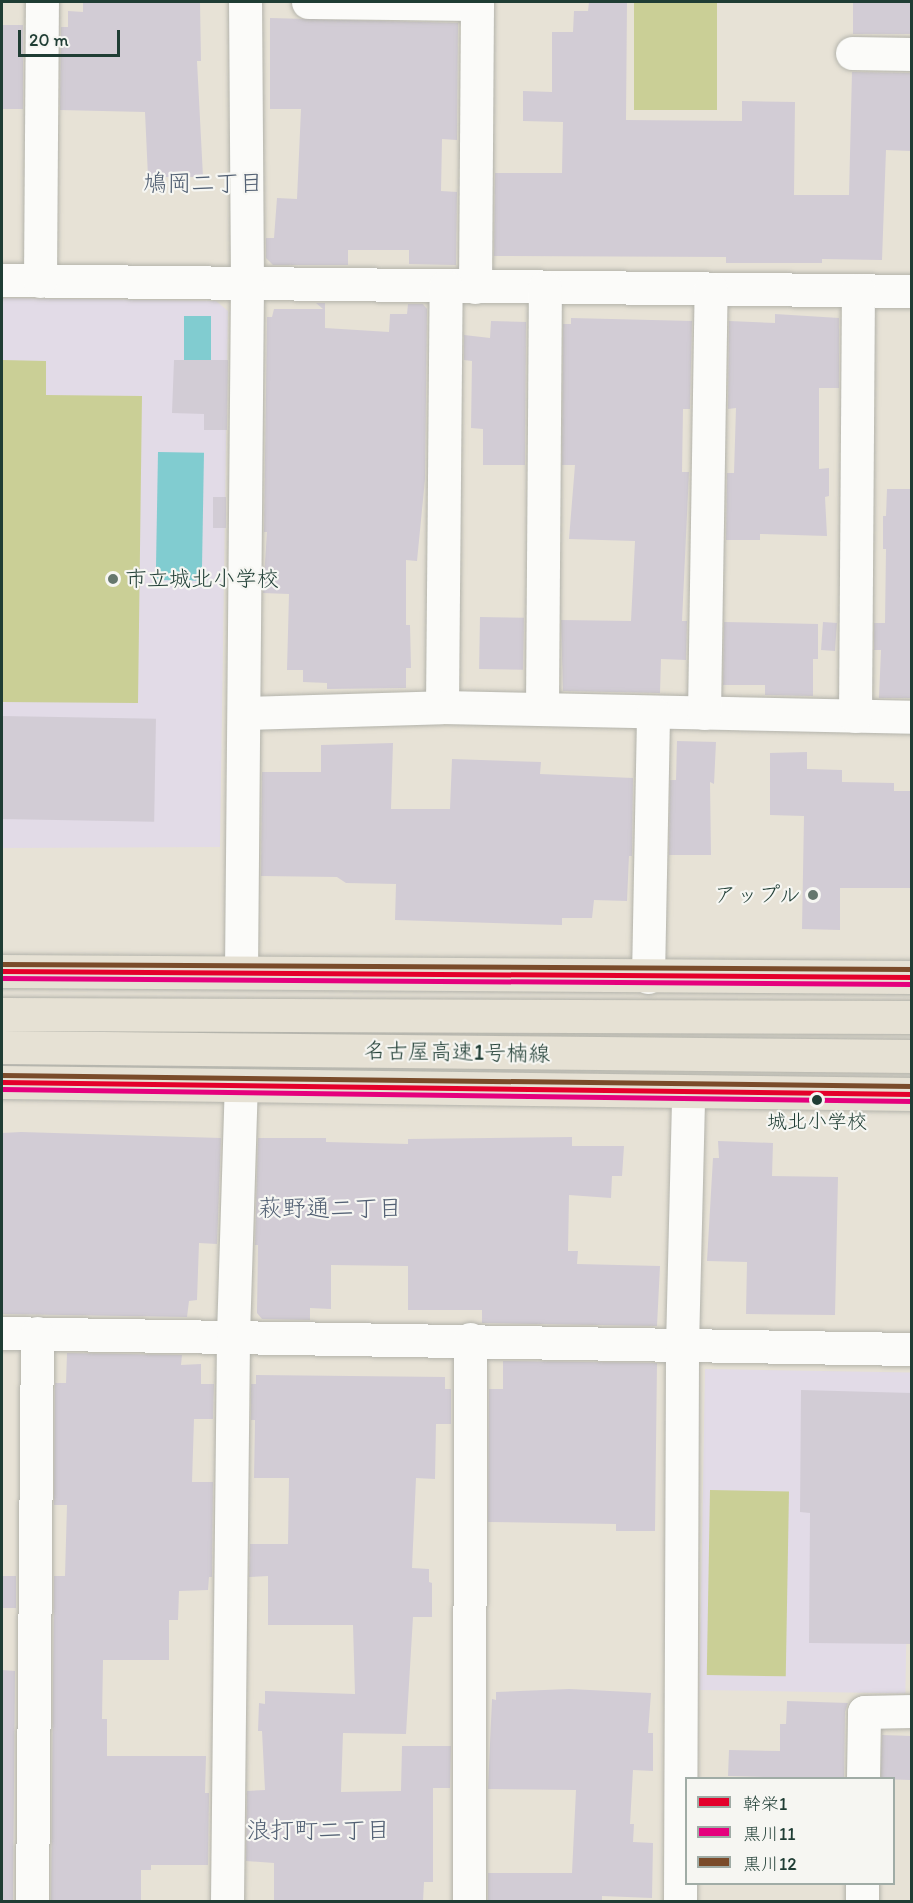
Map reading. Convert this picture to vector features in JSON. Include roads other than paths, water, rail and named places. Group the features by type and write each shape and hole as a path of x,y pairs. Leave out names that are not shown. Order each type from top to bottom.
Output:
{"highway":[{"path":"2,971 912,977"},
{"name":"名古屋高速1号楠線","path":"2,1014 912,1017"},
{"name":"名古屋高速1号楠線","path":"2,1047 912,1056"},
{"path":"2,1082 912,1094"}],"street":[{"path":"40,281 42,2"},
{"path":"241,972 248,283 245,2"},
{"path":"308,2 477,4 460,287 442,707"},
{"path":"852,53 912,54"},
{"path":"2,280 912,291"},
{"path":"542,709 546,287"},
{"path":"704,713 711,289"},
{"path":"855,716 858,290"},
{"path":"245,713 442,707 912,717"},
{"path":"648,977 653,712"},
{"path":"227,1902 233,1335 241,1086"},
{"path":"680,1902 682,1346 688,1092"},
{"path":"2,1333 233,1335 470,1339 682,1346 912,1348"},
{"path":"32,1902 38,1333"},
{"path":"469,1902 470,1339"},
{"path":"863,1777 864,1712 912,1711"},
{"path":"862,1885 862,1902"}],"water":[{"path":"184,316 211,316 211,379 184,379"},
{"path":"158,452 204,453 202,581 156,580"}],"place":[{"name":"市立城北小学校","path":"113,579"},
{"name":"アップル","path":"813,895"},
{"name":"城北小学校","path":"817,1100"}],"district":[{"name":"鳩岡二丁目","path":"203,183"},
{"name":"萩野通二丁目","path":"330,1208"},
{"name":"浪打町二丁目","path":"318,1830"}]}
